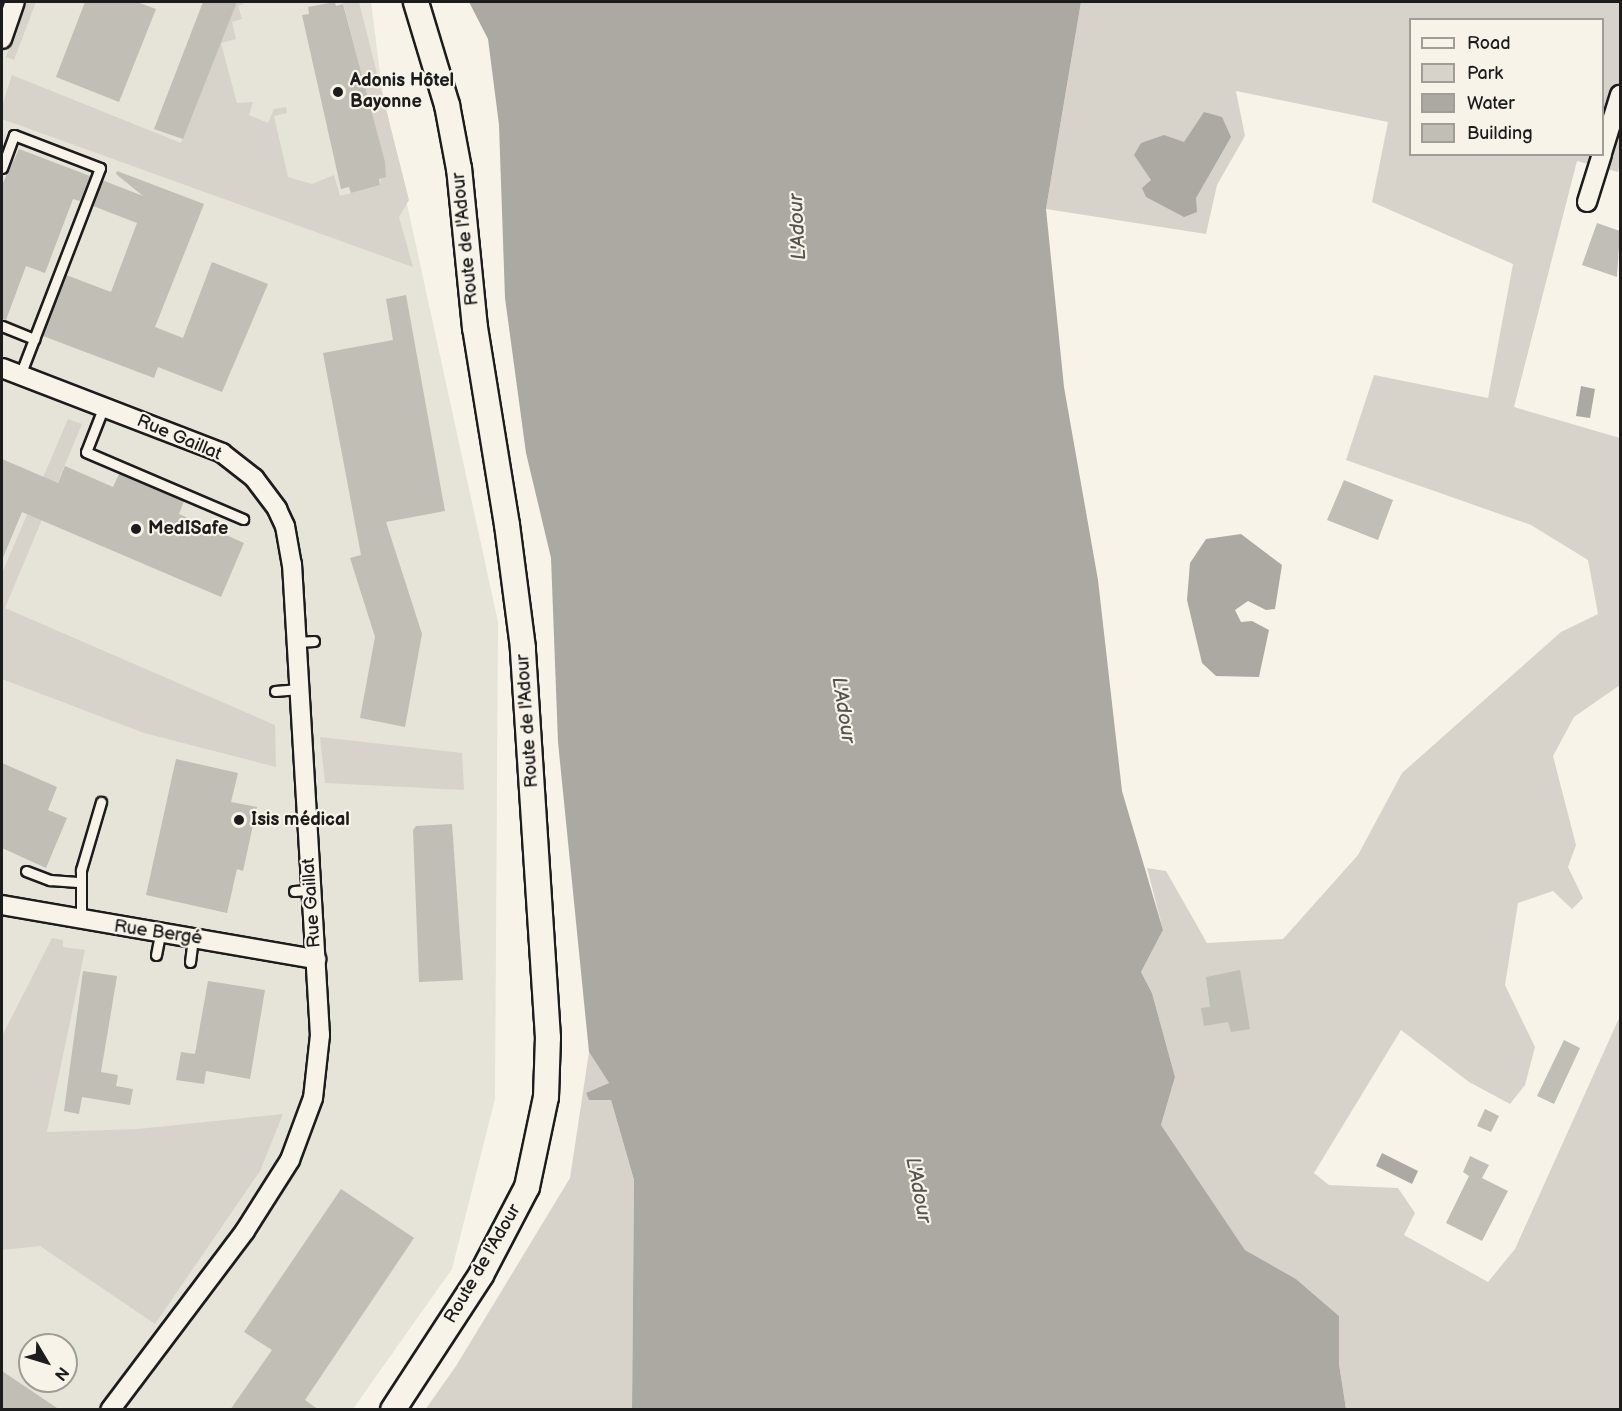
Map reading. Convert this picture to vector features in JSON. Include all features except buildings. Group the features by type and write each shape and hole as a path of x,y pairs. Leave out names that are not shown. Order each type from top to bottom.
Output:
{"main road":[{"name":"Route de l'Adour","path":"393,1410 481,1275 526,1187 546,1096 548,1038 523,648 507,525 475,328 459,170 447,105 416,2"}],"street":[{"path":"2,39 15,2"},
{"path":"1604,147 1620,95"},
{"path":"1587,202 1601,156"},
{"name":"Rue Gaillat","path":"2,368 222,453 267,493 285,526 305,642 299,689 302,891 315,959 320,1035 307,1120 290,1160 245,1231 110,1410"},
{"name":"Rue Bergé","path":"2,905 81,921 315,959"}],"lane":[{"path":"2,168 14,135 100,168 20,375"},
{"path":"2,326 35,339"},
{"path":"104,406 86,452 243,519"},
{"path":"275,691 299,689"},
{"path":"81,921 81,870 101,802"},
{"path":"26,871 50,880 81,882"},
{"path":"156,955 160,934"},
{"path":"190,962 193,938"}],"shaded area":[{"path":"2,2 371,2 382,89 498,622 495,1099 452,1269 353,1409 2,1410"}],"green space":[{"path":"27,2 36,2 14,60 6,57"},
{"path":"237,2 245,4 238,6 242,19 232,22 236,39 221,43 237,103 253,102 249,115 268,123 274,109 286,107 287,113 274,116 288,177 312,184 334,175 340,196 380,185 384,161 343,2 359,2 409,200 399,217 413,267 2,119 2,106 12,75 181,143"},
{"path":"1081,2 1620,2 1620,163 1618,172 1577,161 1514,407 1620,438 1620,685 1574,717 1553,756 1576,845 1568,867 1583,898 1572,909 1553,891 1518,903 1505,985 1535,1047 1525,1085 1510,1104 1469,1082 1401,1030 1314,1173 1329,1185 1398,1188 1415,1213 1404,1235 1488,1282 1515,1249 1620,1016 1620,1409 1346,1409 1339,1364 1339,1316 1296,1279 1245,1250 1161,1125 1175,1077 1152,993 1141,972 1163,930 1147,868 1166,871 1207,943 1283,939 1358,855 1402,773 1561,632 1598,614 1588,560 1531,525 1346,460 1374,375 1488,398 1513,264 1372,202 1388,122 1236,91 1245,136 1217,185 1206,234 1046,209"},
{"path":"68,419 82,424 5,608 275,725 276,767 144,733 2,679 2,573"},
{"path":"320,737 462,753 464,790 325,783"},
{"path":"52,938 63,940 63,947 85,950 47,1132 138,1129 283,1114 260,1171 155,1324 40,1246 2,1250 2,1036"},
{"path":"589,1052 609,1083 586,1094 590,1100 611,1100 634,1180 632,1409 425,1410 456,1366 570,1178"}],"water":[{"name":"L'Adour","path":"469,2 1081,2 1046,209 1064,387 1098,580 1122,791 1163,930 1141,972 1152,993 1175,1077 1161,1125 1245,1250 1296,1279 1339,1316 1339,1364 1346,1409 632,1409 634,1180 611,1100 589,1100 586,1093 609,1083 589,1052 558,742 551,558 526,453 505,298 499,125 488,39"},
{"path":"1204,112 1222,117 1231,137 1196,198 1197,212 1184,217 1146,197 1142,188 1151,180 1134,155 1141,143 1164,135 1184,142"},
{"path":"1581,386 1595,389 1590,418 1576,416"},
{"path":"1241,534 1282,565 1275,609 1266,610 1248,601 1235,610 1241,622 1252,621 1269,630 1259,677 1216,676 1202,663 1187,600 1190,563 1206,539"},
{"path":"1382,1153 1418,1171 1412,1184 1376,1166"}],"place":[{"name":"Adonis Hôtel Bayonne","path":"338,92"},
{"name":"MedISafe","path":"136,529"},
{"name":"Isis médical","path":"239,820"}]}
